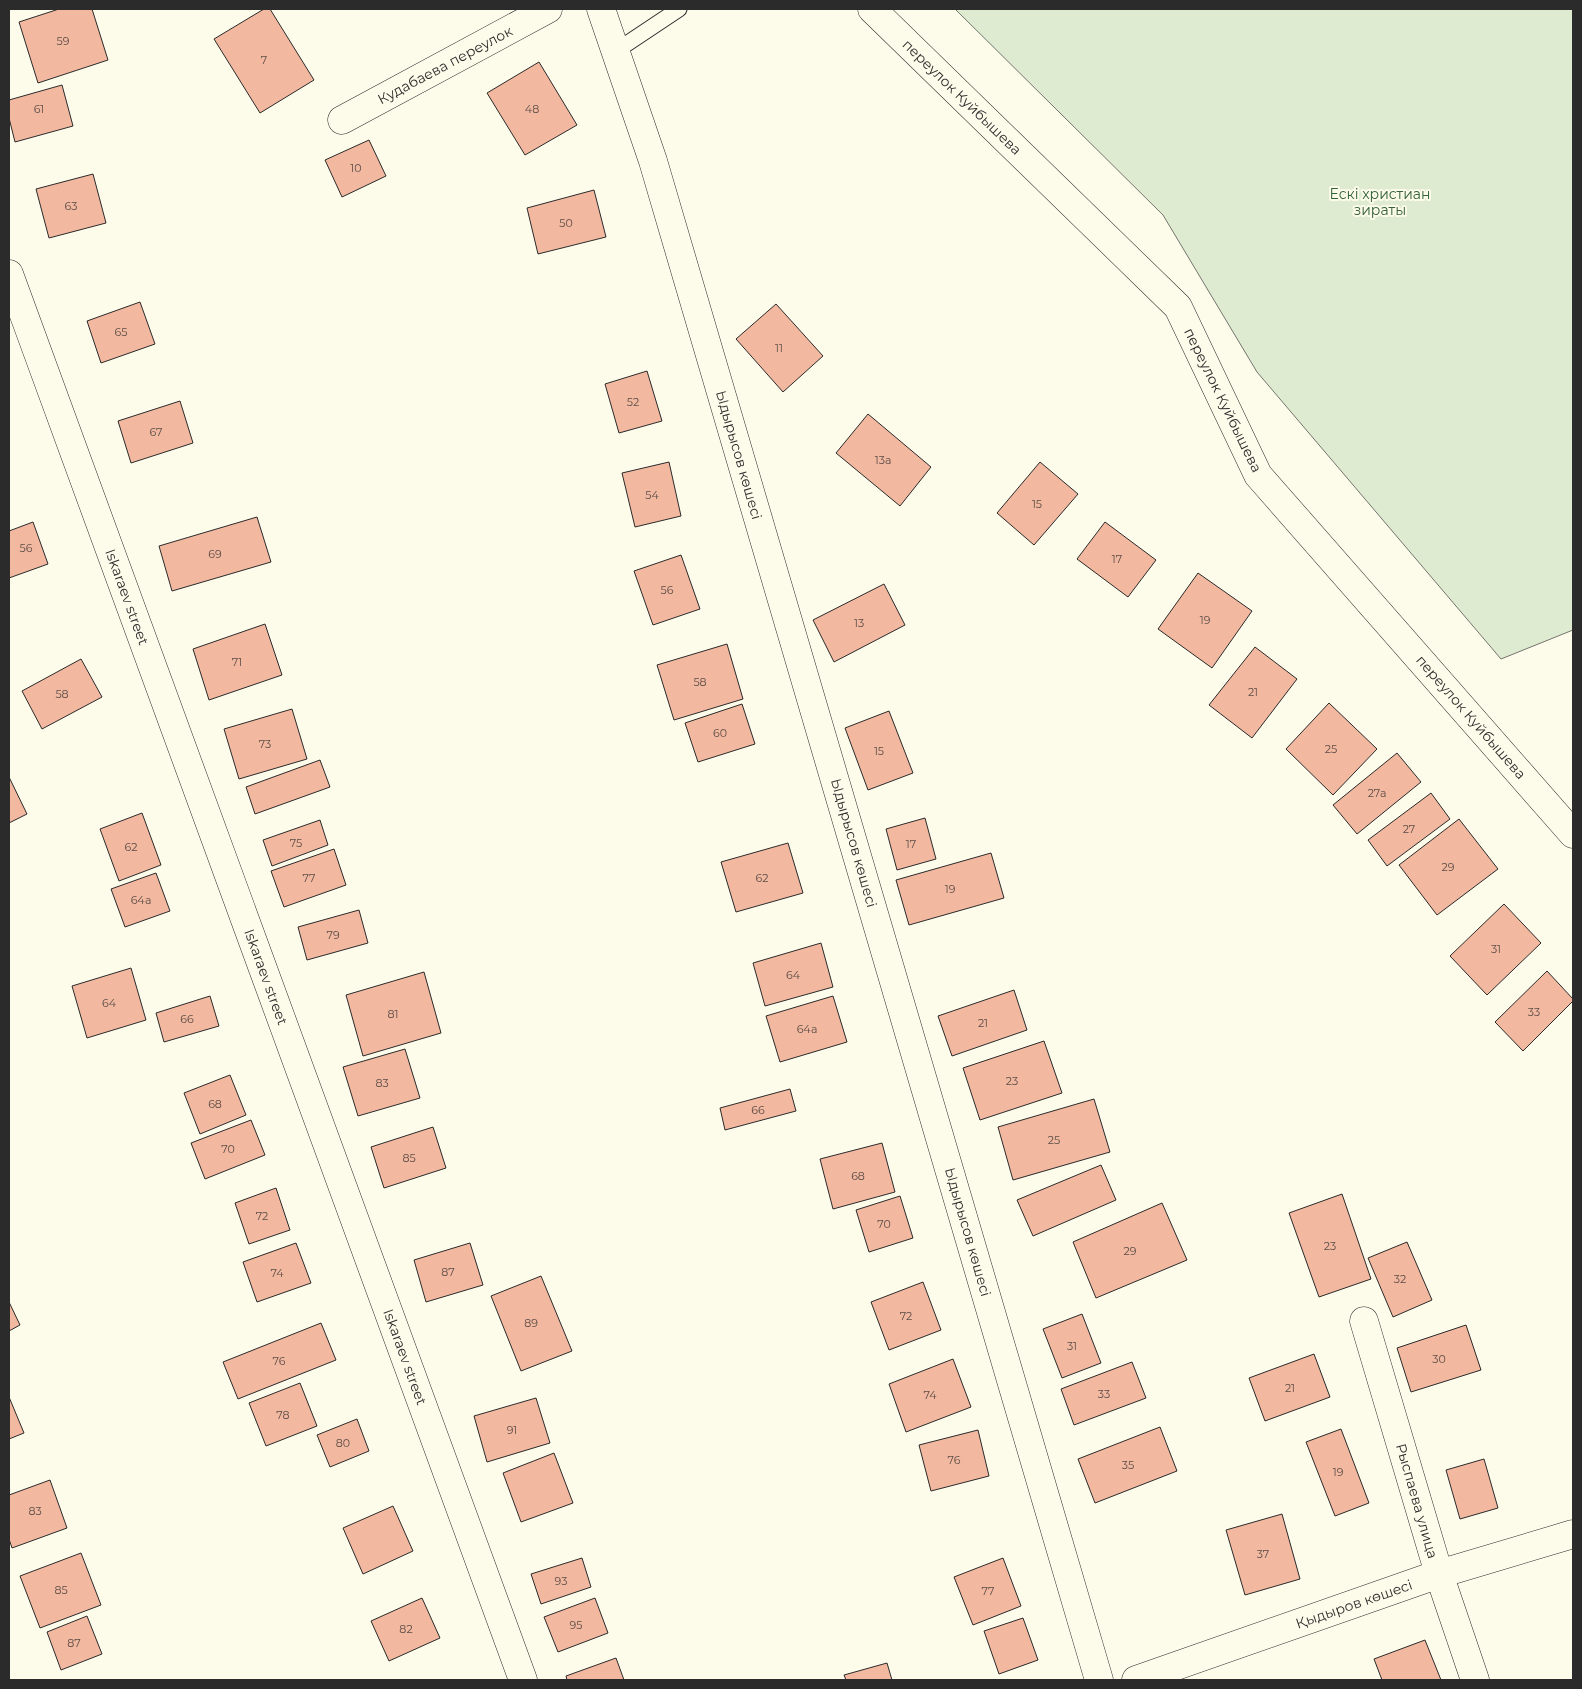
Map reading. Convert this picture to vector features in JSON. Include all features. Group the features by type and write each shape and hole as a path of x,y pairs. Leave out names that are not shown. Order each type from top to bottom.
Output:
{"street":[{"name":"Кудабаева переулок","path":"342,120 548,9"},
{"name":"Ыдырысов көшесі","path":"601,9 656,171 1099,1680"},
{"name":"переулок Куйбышева","path":"872,9 1178,308 1258,475 1573,834"},
{"name":"Iskaraev street","path":"9,274 16,316 523,1680"},
{"name":"Рыспаева улица","path":"1364,1321 1439,1574 1475,1680"},
{"name":"Қыдыров көшесі","path":"1136,1680 1439,1574 1573,1534"}],"lane":[{"path":"616,51 678,9"}],"green space":[{"name":"Ескі христиан зираты","path":"955,9 1573,9 1573,630 1501,659 1257,372 1163,215"}],"building":[{"path":"59,9 92,9 108,60 38,83 19,22"},
{"path":"264,9 270,9 314,80 260,113 214,39"},
{"path":"539,62 577,125 525,155 487,93"},
{"path":"62,85 73,126 15,142 9,118 9,100"},
{"path":"369,140 386,176 342,197 325,160"},
{"path":"93,174 106,223 49,238 36,189"},
{"path":"594,190 606,237 538,254 527,208"},
{"path":"140,302 155,344 101,363 87,321"},
{"path":"776,304 823,356 783,392 736,339"},
{"path":"647,371 662,421 619,433 605,384"},
{"path":"180,401 193,443 131,463 118,421"},
{"path":"868,414 931,467 900,506 836,453"},
{"path":"669,462 681,516 635,527 622,473"},
{"path":"1040,462 1078,494 1034,545 997,513"},
{"path":"257,517 271,562 172,591 159,546"},
{"path":"33,522 48,564 9,578 9,531"},
{"path":"1105,522 1156,560 1128,597 1077,559"},
{"path":"681,555 700,609 653,625 634,571"},
{"path":"1198,573 1252,611 1212,668 1158,629"},
{"path":"884,584 905,625 834,662 813,620"},
{"path":"265,624 282,675 209,700 193,649"},
{"path":"727,644 743,699 674,720 657,665"},
{"path":"1255,647 1297,679 1252,738 1209,705"},
{"path":"81,659 102,697 42,729 22,691"},
{"path":"1329,703 1377,749 1333,795 1286,749"},
{"path":"742,704 755,744 698,762 685,723"},
{"path":"292,709 307,759 239,779 224,729"},
{"path":"889,711 913,773 868,790 845,728"},
{"path":"1397,753 1421,782 1357,834 1333,805"},
{"path":"320,760 330,787 255,814 246,787"},
{"path":"9,777 27,814 9,823"},
{"path":"1431,793 1450,819 1387,866 1368,840"},
{"path":"142,813 161,865 119,881 100,829"},
{"path":"925,818 936,859 897,870 886,829"},
{"path":"1459,819 1498,869 1437,915 1399,865"},
{"path":"320,820 328,845 272,866 263,840"},
{"path":"788,843 803,893 736,912 721,862"},
{"path":"334,849 346,885 284,907 271,871"},
{"path":"991,853 1004,898 909,925 896,880"},
{"path":"156,873 170,911 125,927 111,889"},
{"path":"1504,904 1541,943 1487,995 1450,956"},
{"path":"359,910 368,943 307,960 298,927"},
{"path":"821,943 833,987 765,1006 753,963"},
{"path":"131,968 146,1020 87,1038 72,986"},
{"path":"1547,971 1573,1001 1523,1051 1495,1022"},
{"path":"424,972 441,1033 363,1056 346,995"},
{"path":"1014,990 1027,1030 952,1056 938,1016"},
{"path":"210,996 219,1026 164,1042 156,1013"},
{"path":"833,996 847,1042 780,1062 766,1016"},
{"path":"1044,1041 1062,1093 980,1120 963,1068"},
{"path":"405,1049 420,1098 358,1116 343,1067"},
{"path":"230,1075 246,1115 200,1134 184,1093"},
{"path":"790,1089 796,1111 725,1130 720,1108"},
{"path":"1094,1099 1110,1152 1013,1180 998,1127"},
{"path":"251,1120 265,1155 205,1179 191,1143"},
{"path":"433,1127 446,1168 384,1188 371,1147"},
{"path":"882,1143 895,1192 833,1209 820,1159"},
{"path":"1101,1165 1116,1200 1033,1236 1017,1200"},
{"path":"276,1188 290,1230 249,1244 235,1203"},
{"path":"1342,1194 1371,1279 1319,1297 1289,1213"},
{"path":"900,1196 913,1238 869,1252 856,1210"},
{"path":"1162,1203 1187,1260 1096,1298 1073,1242"},
{"path":"1407,1242 1432,1300 1393,1317 1368,1258"},
{"path":"296,1243 311,1283 257,1302 243,1262"},
{"path":"470,1243 483,1285 426,1302 414,1260"},
{"path":"541,1276 572,1351 521,1371 491,1296"},
{"path":"923,1282 941,1330 889,1350 871,1302"},
{"path":"9,1302 20,1325 9,1331"},
{"path":"1082,1314 1101,1363 1062,1378 1043,1329"},
{"path":"321,1323 336,1360 238,1399 223,1362"},
{"path":"1466,1325 1481,1370 1411,1392 1397,1348"},
{"path":"1314,1354 1330,1397 1265,1421 1249,1378"},
{"path":"953,1359 971,1407 906,1432 889,1384"},
{"path":"1132,1362 1146,1398 1074,1425 1061,1389"},
{"path":"300,1383 317,1426 266,1446 249,1403"},
{"path":"9,1397 24,1433 9,1439"},
{"path":"536,1398 550,1443 487,1462 474,1416"},
{"path":"357,1419 369,1451 330,1467 317,1435"},
{"path":"1160,1427 1177,1471 1095,1503 1078,1459"},
{"path":"1341,1429 1369,1503 1335,1516 1306,1442"},
{"path":"978,1430 989,1476 931,1491 919,1445"},
{"path":"554,1453 573,1503 521,1522 503,1473"},
{"path":"1484,1459 1498,1508 1460,1519 1446,1470"},
{"path":"50,1480 67,1528 12,1548 9,1539 9,1495"},
{"path":"393,1506 413,1551 363,1574 343,1528"},
{"path":"1282,1514 1300,1579 1245,1595 1226,1530"},
{"path":"81,1553 101,1605 40,1628 20,1576"},
{"path":"582,1558 591,1587 541,1604 531,1574"},
{"path":"1003,1558 1021,1606 973,1625 954,1577"},
{"path":"422,1598 440,1638 389,1661 371,1621"},
{"path":"595,1598 608,1633 558,1652 544,1617"},
{"path":"87,1616 102,1654 61,1670 47,1632"},
{"path":"1023,1618 1038,1660 999,1674 984,1631"},
{"path":"1425,1640 1441,1680 1382,1680 1374,1659"},
{"path":"616,1658 624,1680 567,1680 566,1676"},
{"path":"887,1663 892,1680 846,1680 844,1675"}]}
